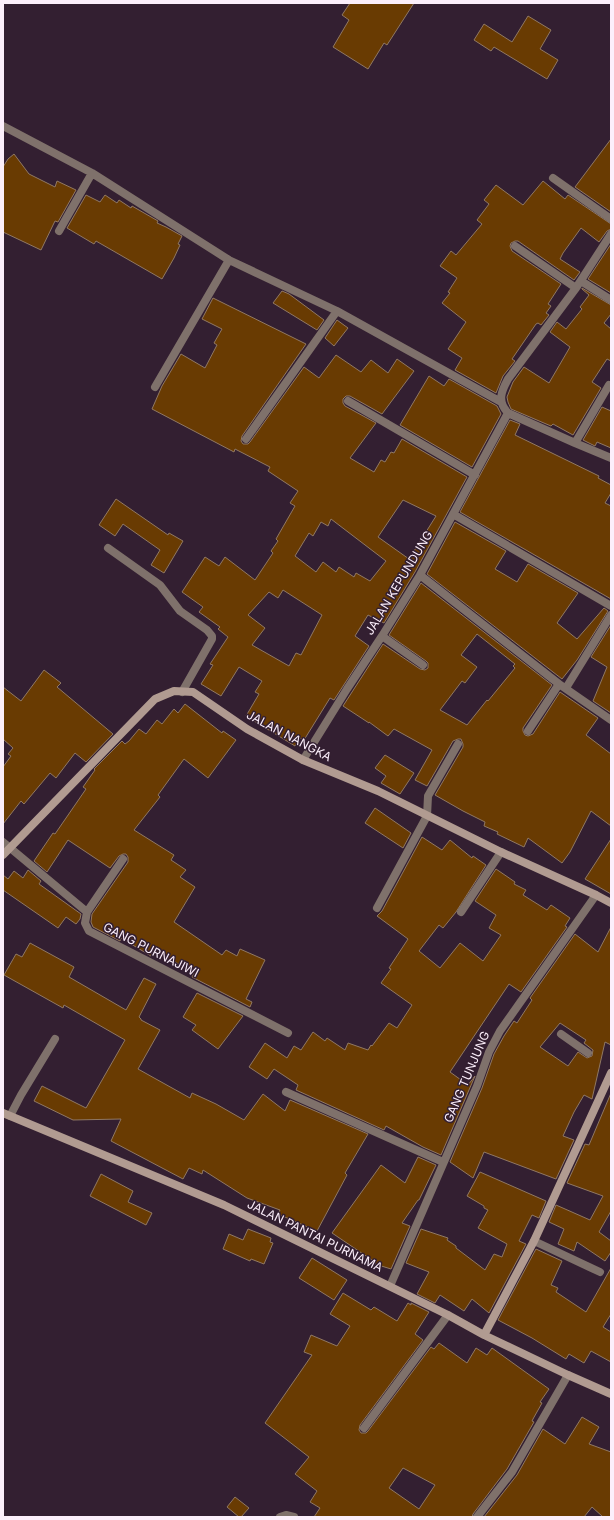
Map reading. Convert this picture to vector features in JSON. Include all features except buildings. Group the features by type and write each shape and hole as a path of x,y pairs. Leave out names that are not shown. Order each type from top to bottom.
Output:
{"street":[{"path":"3,126 92,173 229,260 337,311 501,402 508,413 611,458"},
{"path":"59,231 92,173"},
{"path":"553,178 611,219"},
{"path":"501,402 503,389 508,379 581,281 611,234"},
{"path":"515,246 576,288"},
{"path":"155,387 229,260"},
{"path":"581,281 611,300"},
{"path":"246,439 337,311"},
{"path":"574,443 609,384"},
{"path":"348,401 475,475"},
{"name":"JALAN KEPUNDUNG","path":"303,760 420,575 508,413"},
{"path":"453,514 611,606"},
{"path":"108,548 160,584 180,611 207,630 212,636 212,639 182,692"},
{"path":"420,575 562,686 611,720"},
{"path":"528,731 562,686 611,615"},
{"path":"382,636 423,665"},
{"name":"JALAN NANGKA","path":"3,855 155,699 174,690 193,692 247,729 303,760 378,792 501,852 611,903"},
{"path":"377,908 427,816 428,796 458,744"},
{"path":"3,842 86,912 123,859"},
{"path":"461,912 501,852"},
{"name":"GANG TUNJUNG","path":"390,1286 477,1086 489,1052 500,1031 596,895"},
{"name":"GANG PURNAJIWI","path":"86,912 85,926 88,931 288,1033"},
{"path":"561,1034 588,1053"},
{"path":"6,1114 55,1039"},
{"path":"484,1335 534,1241 611,1073"},
{"path":"286,1092 443,1162"},
{"name":"JALAN PANTAI PURNAMA","path":"6,1114 224,1205 390,1286 484,1335 611,1394"},
{"path":"534,1241 600,1272"},
{"path":"364,1428 448,1315"},
{"path":"477,1517 512,1472 568,1375"},
{"path":"280,1517 294,1517"}]}
